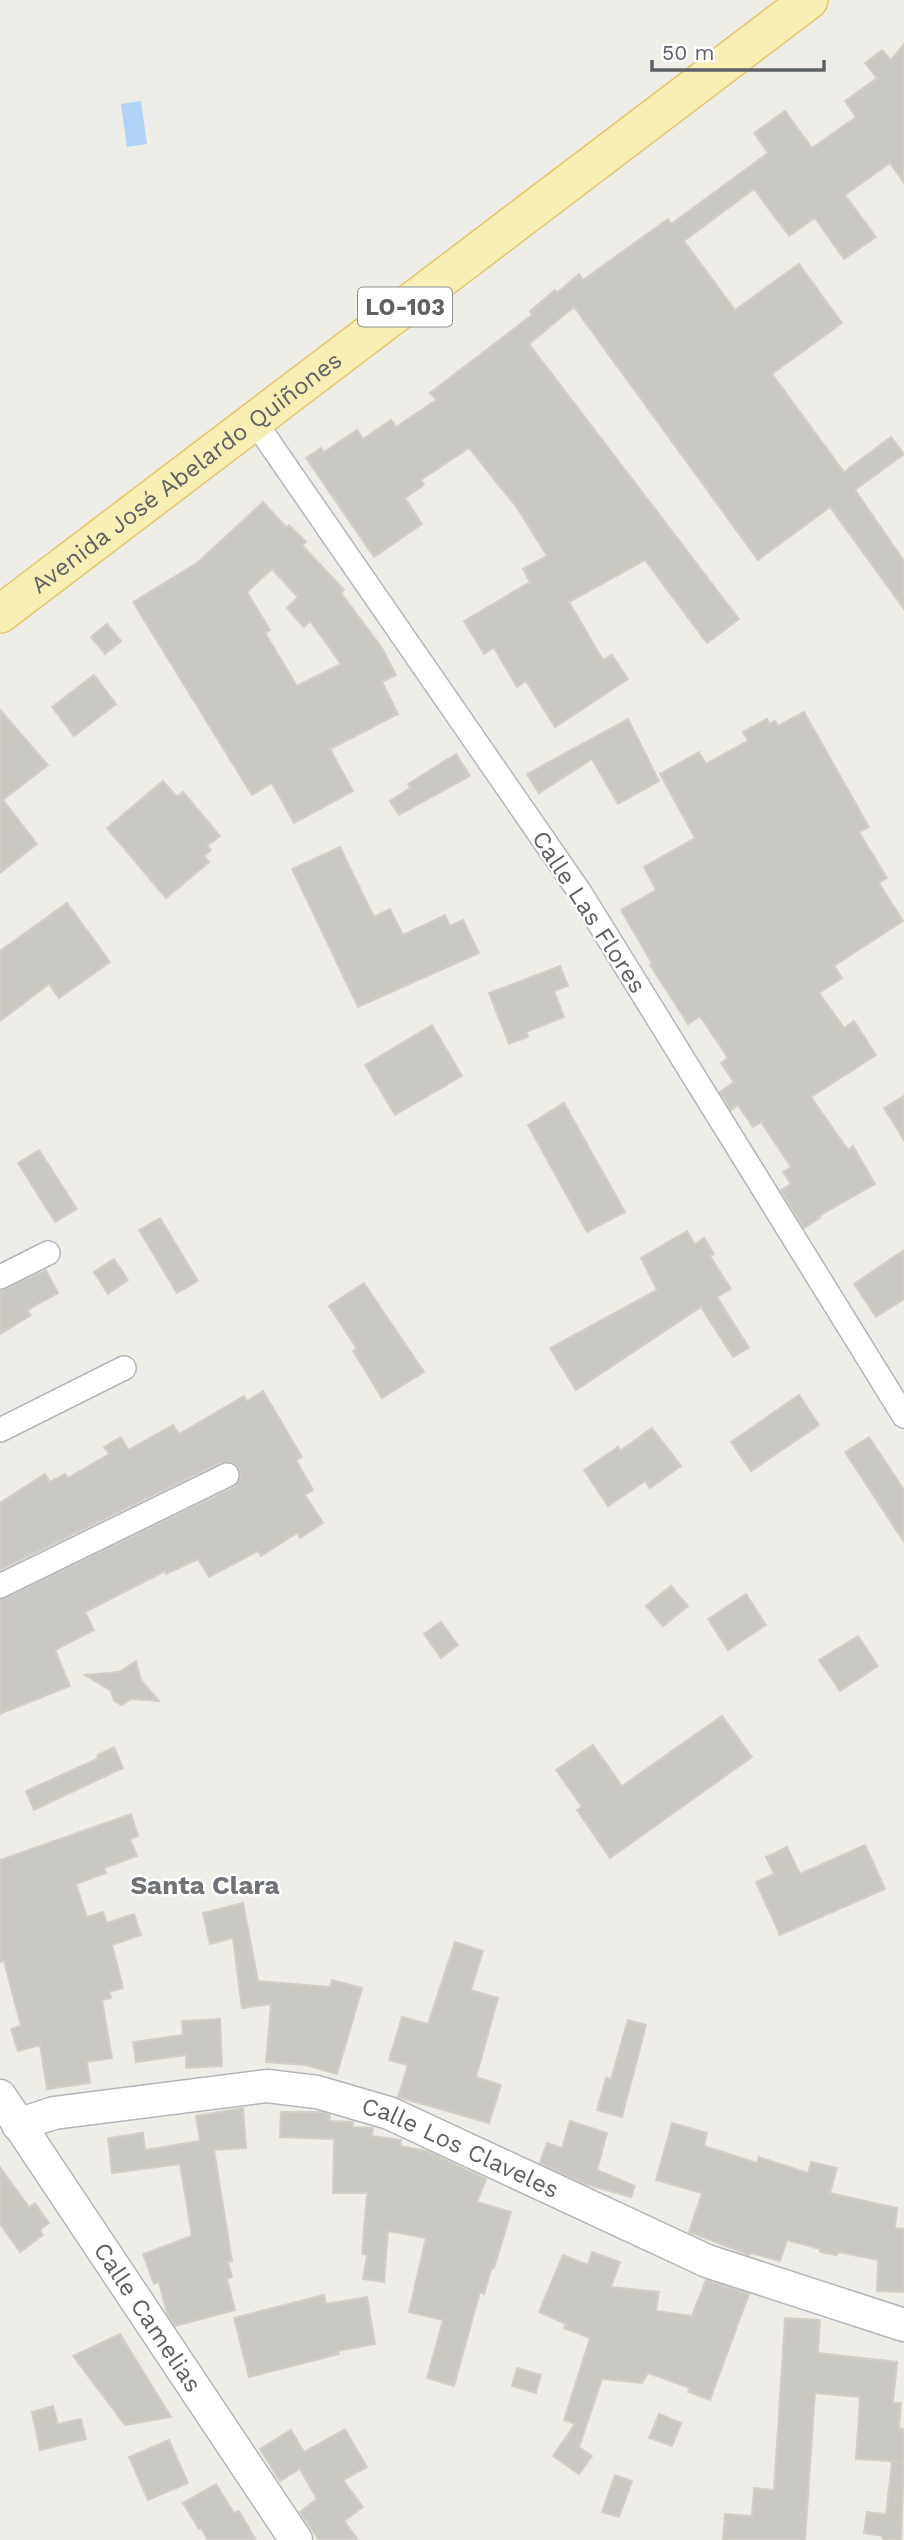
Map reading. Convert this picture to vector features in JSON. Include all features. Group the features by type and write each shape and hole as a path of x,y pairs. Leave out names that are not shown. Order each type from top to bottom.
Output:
{"main road":[{"name":"Avenida José Abelardo Quiñones","path":"0,614 809,0"}],"street":[{"name":"Calle Las Flores","path":"255,422 581,894 904,1416"},
{"path":"0,1278 48,1253"},
{"path":"0,1430 124,1368"},
{"path":"0,1586 227,1475"},
{"name":"Calle Los Claveles","path":"9,2130 54,2113 267,2086 317,2092 389,2113 706,2260 904,2325"},
{"name":"Calle Camelias","path":"0,2096 9,2130 296,2540"}],"water":[{"path":"141,101 147,144 127,147 121,104"}],"building":[{"path":"904,44 904,183 890,163 845,195 876,237 844,259 815,218 789,236 754,189 684,241 735,310 799,264 842,323 772,374 844,472 891,437 904,454 855,490 904,561 904,609 830,507 758,560 574,307 529,344 739,619 707,643 645,560 569,602 603,660 612,655 628,679 555,727 526,681 517,687 494,648 484,654 464,621 530,582 523,569 547,556 518,509 469,448 421,480 424,485 405,498 422,524 374,557 306,458 321,448 324,452 357,430 363,439 391,420 396,427 436,400 430,393 532,315 530,311 555,290 557,293 579,274 583,280 668,219 671,224 768,153 754,133 785,111 812,148 856,117 845,101 877,78 865,63 882,50 891,60"},
{"path":"263,502 286,527 289,525 306,542 302,545 344,590 341,593 382,648 396,675 382,682 398,714 330,749 353,791 294,823 272,783 252,795 133,602 197,563","holes":["272,569 298,597 287,608 304,627 310,621 341,664 297,686 265,633 270,630 247,592"]},
{"path":"107,624 121,641 105,654 91,637"},
{"path":"94,675 116,704 74,736 52,707"},
{"path":"0,710 48,765 3,800 37,844 0,873"},
{"path":"804,712 869,827 859,832 887,878 879,883 903,921 834,966 842,978 819,993 844,1028 854,1021 876,1055 811,1097 848,1150 853,1146 875,1184 819,1216 820,1218 804,1228 781,1190 791,1184 783,1172 791,1167 761,1122 753,1127 738,1105 731,1110 720,1092 734,1082 721,1063 728,1058 700,1016 688,1024 650,965 652,963 621,910 656,890 644,867 695,838 660,774 699,752 706,764 748,741 743,732 767,719 769,724 775,721 778,726"},
{"path":"628,719 659,781 618,804 592,759 539,793 527,774"},
{"path":"456,754 470,776 399,815 390,801 410,788 408,784"},
{"path":"163,781 177,797 183,792 220,836 207,846 211,850 204,856 209,862 166,898 107,828"},
{"path":"340,847 374,917 390,909 403,935 445,915 450,926 463,920 479,953 358,1007 292,869"},
{"path":"67,903 110,962 59,998 49,984 0,1021 0,951"},
{"path":"560,966 568,986 554,991 564,1017 526,1032 528,1037 509,1044 489,993"},
{"path":"432,1025 462,1076 395,1115 365,1065"},
{"path":"904,1096 904,1140 884,1108"},
{"path":"564,1103 625,1212 587,1232 528,1125"},
{"path":"39,1150 77,1209 55,1222 18,1163"},
{"path":"160,1218 198,1281 177,1293 139,1230"},
{"path":"687,1231 695,1244 704,1238 714,1254 710,1256 731,1289 717,1297 749,1348 733,1357 701,1307 576,1390 550,1348 657,1290 641,1258"},
{"path":"904,1250 904,1299 876,1317 854,1284"},
{"path":"114,1259 128,1280 108,1294 94,1272"},
{"path":"46,1270 58,1293 27,1310 31,1315 0,1334 0,1291"},
{"path":"364,1283 424,1372 382,1398 353,1351 357,1349 329,1306"},
{"path":"263,1391 302,1457 296,1460 313,1490 305,1495 323,1523 300,1538 297,1533 261,1556 258,1551 209,1577 198,1559 166,1574 165,1571 85,1612 94,1630 55,1650 70,1686 0,1714 0,1600 233,1488 241,1475 234,1463 221,1462 0,1570 0,1503 45,1474 50,1482 65,1474 68,1478 109,1454 104,1447 121,1437 128,1450 173,1425 179,1434 244,1396 247,1401"},
{"path":"799,1395 819,1425 751,1471 731,1442"},
{"path":"652,1428 681,1466 650,1488 645,1481 608,1506 584,1470 618,1447 620,1451"},
{"path":"869,1437 904,1490 904,1542 845,1452"},
{"path":"671,1586 688,1606 663,1626 646,1606"},
{"path":"746,1594 766,1625 728,1650 708,1619"},
{"path":"441,1622 458,1645 441,1658 424,1634"},
{"path":"858,1636 878,1666 840,1691 819,1660"},
{"path":"136,1661 141,1680 159,1701 131,1699 122,1705 114,1701 111,1691 85,1675 119,1672"},
{"path":"722,1716 752,1757 610,1858 577,1810 582,1807 556,1770 593,1745 622,1786"},
{"path":"114,1747 123,1768 34,1810 26,1791 97,1759 98,1755"},
{"path":"131,1814 138,1836 130,1839 137,1856 104,1868 106,1873 76,1884 87,1917 103,1912 107,1923 134,1914 141,1935 112,1945 123,1988 109,1992 111,1998 102,2000 112,2058 87,2062 90,2083 47,2089 40,2045 18,2051 11,2029 21,2026 4,1961 0,1962 0,1860"},
{"path":"865,1845 885,1889 780,1935 756,1882 774,1874 766,1857 787,1847 800,1874"},
{"path":"243,1903 258,1981 330,1987 332,1980 362,1988 337,2074 306,2065 266,2062 271,2004 242,2008 233,1938 210,1944 203,1913"},
{"path":"455,1942 483,1951 471,1990 498,1998 476,2077 501,2085 489,2123 398,2097 408,2065 389,2060 402,2017 428,2024"},
{"path":"220,2019 222,2066 186,2068 186,2055 136,2062 133,2042 183,2035 182,2021"},
{"path":"628,2020 646,2025 622,2117 597,2110 606,2078 611,2079"},
{"path":"243,2108 246,2148 214,2150 232,2261 228,2262 232,2277 227,2279 235,2310 175,2326 167,2313 159,2282 154,2284 143,2254 192,2236 180,2164 112,2173 108,2138 143,2133 145,2150 200,2141 196,2116"},
{"path":"281,2112 321,2112 330,2115 330,2121 353,2122 353,2127 373,2128 372,2136 401,2140 400,2146 427,2151 486,2179 477,2202 511,2212 484,2294 480,2292 454,2386 427,2378 443,2320 409,2312 426,2238 388,2231 384,2282 363,2279 367,2255 362,2254 367,2193 333,2193 334,2139 280,2137"},
{"path":"570,2121 607,2133 597,2170 635,2186 631,2197 585,2184 540,2163 547,2143 562,2148"},
{"path":"672,2123 707,2133 704,2146 757,2163 759,2157 808,2173 811,2162 837,2168 830,2193 897,2208 895,2228 904,2229 904,2292 877,2291 878,2260 838,2252 837,2255 820,2252 820,2249 787,2240 780,2261 751,2253 749,2255 689,2232 702,2193 656,2180"},
{"path":"0,2167 29,2207 35,2203 49,2223 40,2230 43,2235 20,2252 0,2224"},
{"path":"592,2252 620,2262 611,2287 659,2292 656,2311 692,2316 706,2280 749,2294 710,2400 688,2392 690,2388 648,2373 642,2383 602,2379 579,2447 592,2456 579,2474 553,2456 575,2424 564,2420 590,2338 564,2328 566,2324 539,2312 563,2255 588,2265"},
{"path":"324,2295 326,2304 367,2297 375,2344 338,2351 339,2354 249,2377 234,2318"},
{"path":"785,2318 820,2320 818,2353 897,2362 893,2403 901,2403 899,2428 904,2429 904,2462 856,2459 860,2397 815,2393 805,2540 723,2540 725,2514 752,2516 754,2488 774,2490"},
{"path":"120,2334 171,2417 125,2425 73,2356"},
{"path":"517,2368 541,2375 536,2393 512,2386"},
{"path":"53,2406 58,2424 81,2419 86,2439 40,2450 32,2412"},
{"path":"659,2414 681,2423 672,2446 649,2438"},
{"path":"345,2429 367,2467 343,2480 363,2507 344,2521 358,2540 319,2540 300,2512 317,2499 300,2469 280,2481 260,2449 291,2430 304,2452"},
{"path":"169,2440 188,2483 148,2500 129,2457"},
{"path":"892,2462 904,2463 901,2540 883,2540 883,2536 864,2533 867,2512 886,2514"},
{"path":"615,2475 632,2481 619,2517 602,2512"},
{"path":"216,2484 234,2513 239,2511 256,2540 208,2540 201,2528 199,2529 183,2503"}],"district":[{"name":"Santa Clara","path":"205,1885"}]}
